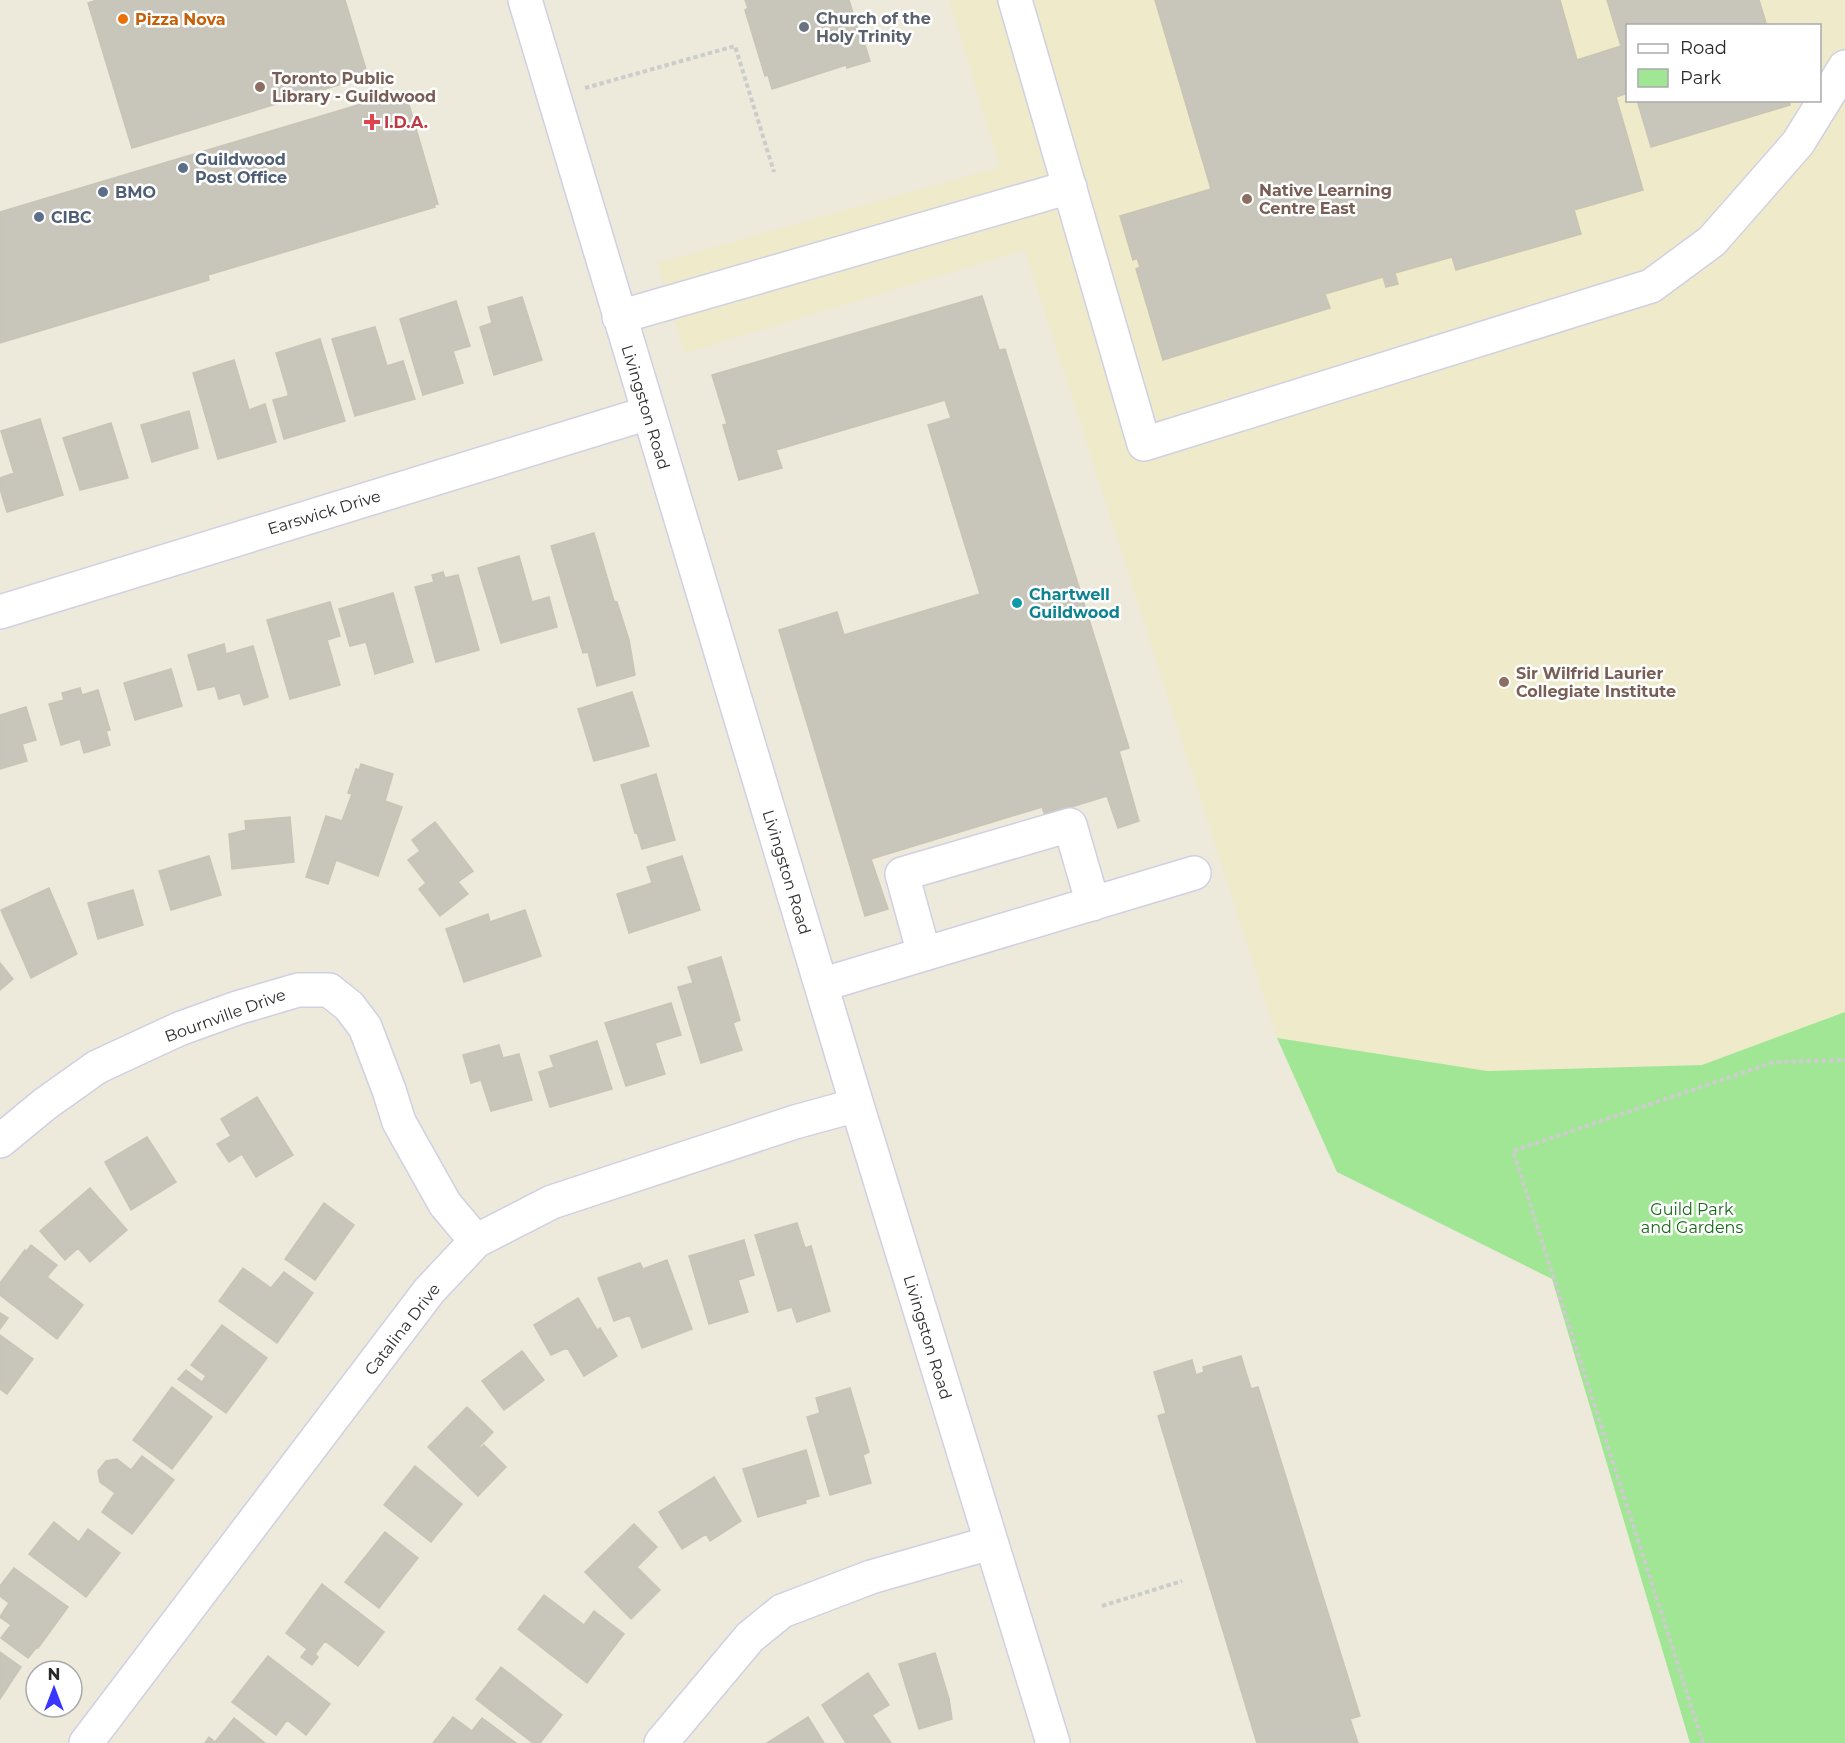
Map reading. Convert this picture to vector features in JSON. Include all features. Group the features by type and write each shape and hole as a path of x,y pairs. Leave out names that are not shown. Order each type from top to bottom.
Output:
{"street":[{"name":"Livingston Road","path":"525,0 820,985 1053,1743"},
{"path":"1015,0 1143,444 1651,286 1712,241 1798,143 1845,67"},
{"path":"620,317 1070,188"},
{"name":"Earswick Drive","path":"0,612 648,413"},
{"path":"924,954 902,874 1071,825 1094,904"},
{"path":"820,985 1194,873"},
{"name":"Bournville Drive","path":"0,1141 45,1104 97,1067 179,1029 237,1008 298,990 329,990 349,1006 364,1027 399,1122 445,1204 476,1241"},
{"name":"Catalina Drive","path":"86,1743 429,1291 476,1241 552,1202 795,1122 857,1105"},
{"path":"661,1743 750,1637 782,1611 871,1577 990,1543"}],"path":[{"path":"554,96 735,46 774,172"},
{"path":"1703,1743 1513,1151 1774,1062 1845,1060"},
{"path":"1102,1606 1182,1581"}],"shaded area":[{"name":"Sir Wilfrid Laurier Collegiate Institute","path":"949,0 1845,0 1845,1012 1702,1065 1487,1071 1277,1038 1025,250 685,353 657,263 1000,167"}],"green space":[{"name":"Guild Park and Gardens","path":"1845,1012 1845,1743 1690,1743 1552,1279 1337,1172 1277,1038 1487,1071 1702,1065"}],"building":[{"path":"97,0 345,0 368,76 132,148 88,3"},
{"name":"Church of the Holy Trinity","path":"745,0 849,0 870,61 847,68 846,65 772,89 768,75 765,76 745,10 748,8"},
{"path":"1155,0 1560,0 1577,60 1621,46 1607,0 1759,0 1766,24 1626,24 1626,94 1616,97 1643,190 1574,210 1581,234 1456,270 1452,257 1395,273 1398,284 1386,287 1383,277 1325,294 1330,308 1163,360 1136,269 1140,267 1137,258 1133,260 1120,216 1211,189"},
{"path":"405,91 438,204 434,205 435,207 208,275 209,280 0,343 0,212"},
{"path":"1638,102 1789,102 1790,105 1651,147"},
{"name":"Chartwell Guildwood","path":"982,296 999,350 1005,349 1129,748 1119,751 1139,821 1118,828 1107,796 1045,815 1042,807 871,859 888,909 865,916 779,630 837,612 844,635 980,594 928,425 951,418 945,400 776,450 782,468 739,480 723,425 727,424 712,375"},
{"path":"522,297 542,360 494,375 480,327 492,323 488,307"},
{"path":"456,301 470,346 453,351 463,383 423,395 400,319"},
{"path":"375,327 387,366 403,361 415,399 355,416 332,339"},
{"path":"320,339 345,421 284,439 273,400 288,396 288,393 276,353"},
{"path":"234,360 249,410 265,404 276,442 218,459 193,373"},
{"path":"189,411 198,448 152,462 141,425"},
{"path":"40,419 63,495 7,512 0,489 0,478 14,473 1,431"},
{"path":"111,423 128,478 80,490 63,438"},
{"path":"594,533 614,601 617,602 629,640 635,675 597,686 588,652 583,653 551,546"},
{"path":"519,556 532,602 549,597 557,627 501,643 478,568"},
{"path":"443,572 445,578 458,575 479,650 436,662 415,587 434,582 432,575"},
{"path":"393,593 413,662 375,674 366,642 350,646 339,609"},
{"path":"330,602 340,636 327,640 340,685 290,699 267,620"},
{"path":"224,644 226,654 253,646 268,697 244,705 240,693 219,699 215,686 198,690 188,655"},
{"path":"171,669 182,706 135,720 124,683"},
{"path":"80,688 82,695 98,690 110,730 106,731 110,745 84,753 80,739 61,745 49,704 64,700 62,693"},
{"path":"632,692 649,746 594,761 578,709"},
{"path":"26,707 36,740 22,744 27,761 0,769 0,715"},
{"path":"361,764 393,774 385,801 402,807 378,876 336,860 328,884 306,877 326,816 342,821 352,794 348,793 356,769 359,770"},
{"path":"656,774 675,840 642,849 621,785"},
{"path":"290,817 294,862 232,869 229,834 246,830 245,821"},
{"path":"435,822 473,871 458,882 468,894 440,916 419,889 426,883 408,860 420,851 412,840"},
{"path":"209,856 221,895 171,910 159,871"},
{"path":"682,856 700,910 629,933 617,894 652,883 647,867"},
{"path":"49,888 77,954 31,978 1,910"},
{"path":"133,890 143,925 98,939 88,903"},
{"path":"525,910 541,956 464,982 446,929 488,914 490,922"},
{"path":"721,957 740,1020 733,1023 742,1050 701,1063 678,987 693,983 688,967"},
{"path":"0,963 13,979 0,990"},
{"path":"671,1003 681,1035 655,1043 665,1074 626,1086 605,1023"},
{"path":"597,1041 612,1089 550,1107 539,1072 554,1067 550,1056"},
{"path":"499,1045 503,1058 519,1054 532,1100 491,1111 481,1080 471,1083 463,1055"},
{"path":"257,1097 293,1155 256,1177 242,1154 229,1162 217,1144 231,1136 221,1119"},
{"path":"147,1137 176,1182 131,1210 105,1162"},
{"path":"90,1188 127,1230 90,1262 78,1248 65,1260 40,1231"},
{"path":"324,1203 354,1225 315,1280 285,1259"},
{"path":"797,1223 805,1248 811,1246 830,1311 797,1322 792,1307 778,1311 755,1235"},
{"path":"744,1240 754,1275 738,1280 748,1312 709,1324 689,1256"},
{"path":"31,1245 57,1265 47,1277 83,1305 57,1339 0,1295 0,1283"},
{"path":"667,1260 692,1329 642,1348 630,1315 614,1321 598,1278 640,1263 643,1269"},
{"path":"243,1268 271,1288 284,1272 313,1293 277,1343 219,1301"},
{"path":"578,1298 597,1330 600,1328 617,1356 584,1376 568,1349 551,1355 534,1325"},
{"path":"0,1313 8,1318 0,1329"},
{"path":"222,1325 267,1358 226,1413 178,1379 186,1370 202,1382 206,1376 191,1365"},
{"path":"0,1335 33,1359 7,1394 0,1389"},
{"path":"522,1351 544,1380 504,1410 482,1381"},
{"path":"1241,1356 1251,1389 1258,1387 1360,1716 1350,1719 1358,1743 1257,1743 1158,1416 1166,1413 1154,1372 1192,1360 1196,1375 1204,1372 1203,1367"},
{"path":"172,1387 212,1417 172,1469 133,1440"},
{"path":"850,1388 869,1452 863,1455 871,1483 830,1495 807,1417 820,1413 816,1398"},
{"path":"467,1407 493,1432 479,1447 484,1445 506,1467 478,1496 428,1447"},
{"path":"806,1450 819,1496 805,1500 806,1503 758,1517 743,1469"},
{"path":"142,1456 174,1480 132,1534 102,1512 115,1493 100,1482 98,1471 106,1461 117,1459 131,1470"},
{"path":"415,1466 462,1504 431,1542 384,1505"},
{"path":"714,1477 741,1521 710,1541 706,1534 682,1549 659,1512"},
{"path":"54,1522 79,1542 88,1529 120,1553 86,1597 29,1554"},
{"path":"634,1524 657,1547 637,1567 660,1590 631,1619 585,1572"},
{"path":"385,1532 418,1558 379,1608 345,1582"},
{"path":"14,1568 68,1607 28,1658 1,1638 11,1625 0,1617 9,1603 0,1596 0,1586"},
{"path":"322,1584 384,1632 358,1666 325,1641 315,1654 318,1657 312,1665 301,1657 307,1649 286,1633"},
{"path":"544,1595 584,1625 594,1611 624,1634 587,1683 518,1629"},
{"path":"0,1652 21,1667 0,1699"},
{"path":"935,1653 949,1699 952,1719 919,1729 899,1664"},
{"path":"268,1656 330,1704 306,1735 287,1720 276,1735 232,1702"},
{"path":"501,1667 562,1715 540,1743 533,1743 476,1699"},
{"path":"868,1673 889,1705 872,1715 891,1743 846,1743 822,1705"},
{"path":"453,1717 472,1731 482,1718 516,1743 433,1743"},
{"path":"808,1717 824,1743 767,1743"},
{"path":"234,1718 265,1743 205,1743 209,1737 215,1742"}],"place":[{"name":"Pizza Nova","path":"123,19"},
{"name":"Church of the Holy Trinity","path":"804,27"},
{"name":"Toronto Public Library - Guildwood","path":"260,87"},
{"name":"I.D.A.","path":"372,122"},
{"name":"Guildwood Post Office","path":"183,168"},
{"name":"BMO","path":"103,192"},
{"name":"Native Learning Centre East","path":"1247,199"},
{"name":"CIBC","path":"39,217"},
{"name":"Chartwell Guildwood","path":"1017,603"},
{"name":"Sir Wilfrid Laurier Collegiate Institute","path":"1504,682"}]}
